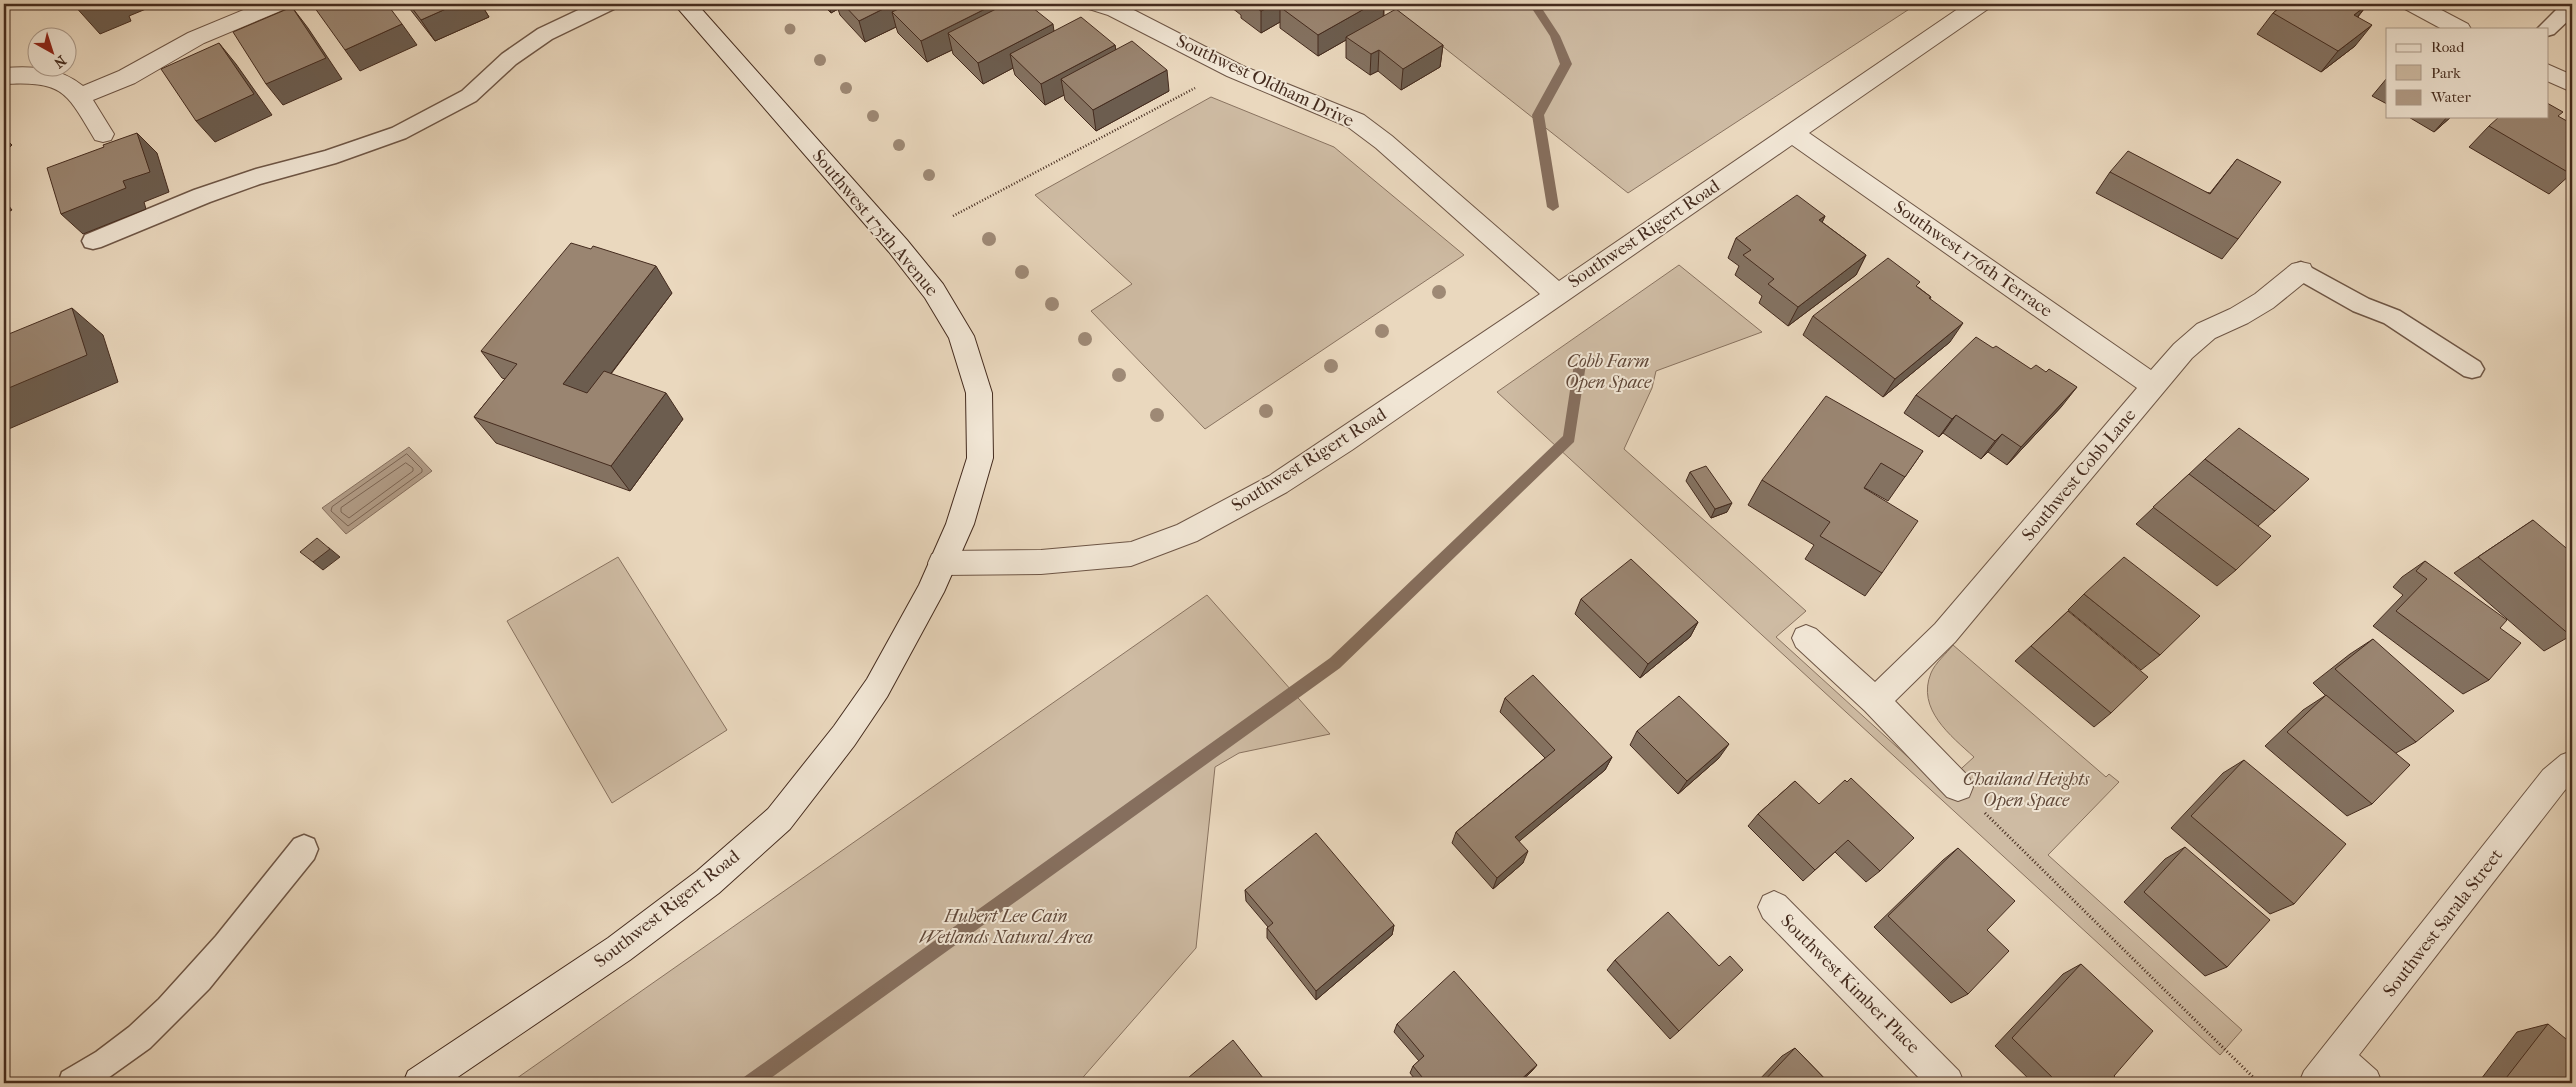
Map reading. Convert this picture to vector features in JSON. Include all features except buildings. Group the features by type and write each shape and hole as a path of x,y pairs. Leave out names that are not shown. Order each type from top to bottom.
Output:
{"street":[{"path":"81,96 127,77 196,38 278,4"},
{"name":"Southwest 175th Avenue","path":"685,4 898,246 934,291 961,336 979,393 980,458 960,524 942,563"},
{"name":"Southwest Oldham Drive","path":"1097,4 1116,10 1235,71 1356,121 1384,142 1557,294"},
{"name":"Southwest Rigert Road","path":"420,1083 620,949 708,882 779,819 844,736 877,688 930,592 942,563 1050,562 1131,554 1187,533 1278,484 1343,442 1980,4"},
{"path":"2413,4 2458,28"},
{"path":"2548,72 2572,84"},
{"path":"4,76 40,75 65,81 81,96 103,134"},
{"name":"Southwest 176th Terrace","path":"1792,133 2154,386"},
{"name":"Southwest Cobb Lane","path":"1875,701 1945,633 2183,351 2206,331 2239,316 2264,301 2301,271"},
{"path":"1806,638 1875,701 1958,787"},
{"name":"Southwest Sarala Street","path":"2316,1083 2554,780 2572,765"},
{"name":"Southwest Kimber Place","path":"1774,907 1947,1083"},
{"path":"2337,1058 2365,1083"}],"lane":[{"path":"93,241 202,196 256,178 329,158 399,133 469,96 509,59 545,34 607,4"},
{"path":"2548,28 2572,6"},
{"path":"2301,271 2361,305 2392,317 2472,369"},
{"path":"73,1083 102,1068 187,994 304,849"}],"path":[{"path":"952,216 1187,91 1235,71"},
{"path":"1958,787 2259,1083"}],"green space":[{"path":"1389,4 1917,4 1628,193"},
{"path":"1211,97 1334,147 1464,255 1205,429 1091,311 1132,284 1035,195"},
{"name":"Chailand Heights Open Space","path":"1679,265 1762,332 1656,371 1652,388 1624,449 1806,611 1776,637 1941,787 1974,757 1938,721 1928,698 1931,673 1953,645 2106,777 2109,774 2119,782 2048,855 2242,1030 2220,1055 1497,392"},
{"path":"618,557 727,730 612,803 507,621"},
{"name":"Hubert Lee Cain Wetlands Natural Area","path":"1207,595 1330,734 1239,753 1215,767 1196,948 1078,1083 510,1083"}],"water":[{"path":"409,447 432,471 346,534 322,508"}],"waterway":[{"path":"1534,4 1555,36 1566,64 1538,115 1553,207"},
{"path":"750,1083 1335,663 1569,438 1580,364"}],"park label":[{"name":"Cobb Farm Open Space","path":"1608,371"}]}
